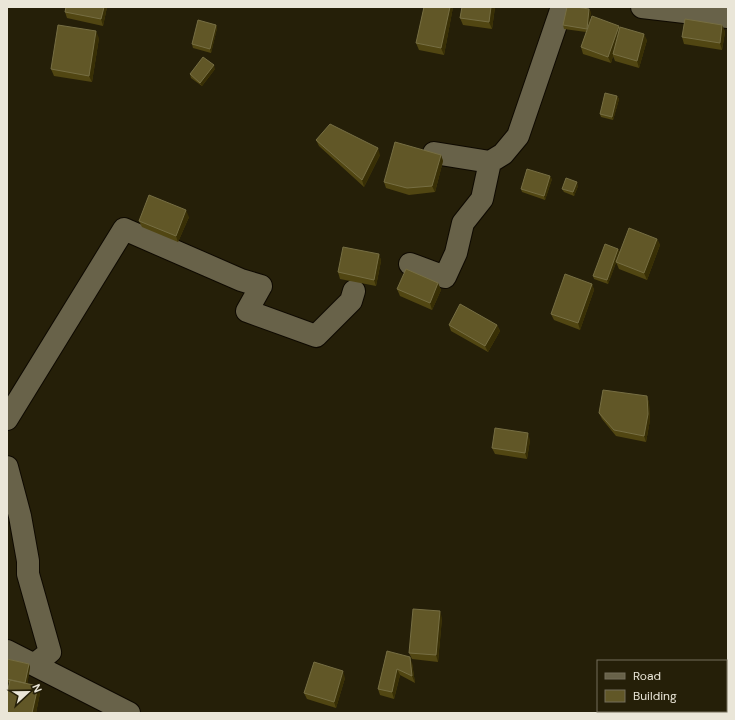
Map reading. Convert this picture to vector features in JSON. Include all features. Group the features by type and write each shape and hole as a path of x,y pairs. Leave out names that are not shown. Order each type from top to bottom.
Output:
{"street":[{"path":"434,153 490,162 503,154 518,136 562,7"},
{"path":"642,7 728,17"},
{"path":"410,264 445,277 456,253 463,223 482,199 490,162"},
{"path":"7,419 124,229 241,280 261,286 247,311 316,336 351,301 354,291"},
{"path":"7,467 20,516 28,561 28,574 50,652 35,664"},
{"path":"7,651 129,713"}],"building":[{"path":"66,7 104,7 101,19 65,12"},
{"path":"424,7 450,7 441,48 416,43"},
{"path":"462,7 491,7 489,22 460,18"},
{"path":"567,7 589,9 587,29 563,25"},
{"path":"592,16 619,26 608,57 581,47"},
{"path":"685,19 722,25 720,43 682,37"},
{"path":"198,20 216,25 210,49 192,44"},
{"path":"58,25 96,31 89,76 51,69"},
{"path":"620,27 644,34 637,61 613,54"},
{"path":"203,57 214,65 200,83 190,74"},
{"path":"605,93 617,96 612,117 600,114"},
{"path":"330,124 378,148 362,180 316,140"},
{"path":"395,142 441,155 432,186 407,188 384,182"},
{"path":"527,169 550,176 544,196 521,189"},
{"path":"566,178 577,182 573,192 562,189"},
{"path":"149,195 186,210 176,236 139,221"},
{"path":"629,228 657,239 644,273 616,262"},
{"path":"605,244 618,249 607,280 593,276"},
{"path":"343,247 379,254 374,280 338,272"},
{"path":"406,269 438,283 430,303 397,289"},
{"path":"565,274 592,284 578,323 551,314"},
{"path":"460,304 497,325 485,346 449,325"},
{"path":"603,390 647,396 648,414 644,436 614,430 599,413"},
{"path":"495,428 528,433 525,453 492,448"},
{"path":"413,609 440,611 436,655 409,653"},
{"path":"387,651 410,657 412,676 397,669 392,692 378,689"},
{"path":"7,659 29,664 25,683 7,679"},
{"path":"314,662 343,671 334,702 304,693"},
{"path":"10,680 38,686 32,713 7,713 7,694"}]}
